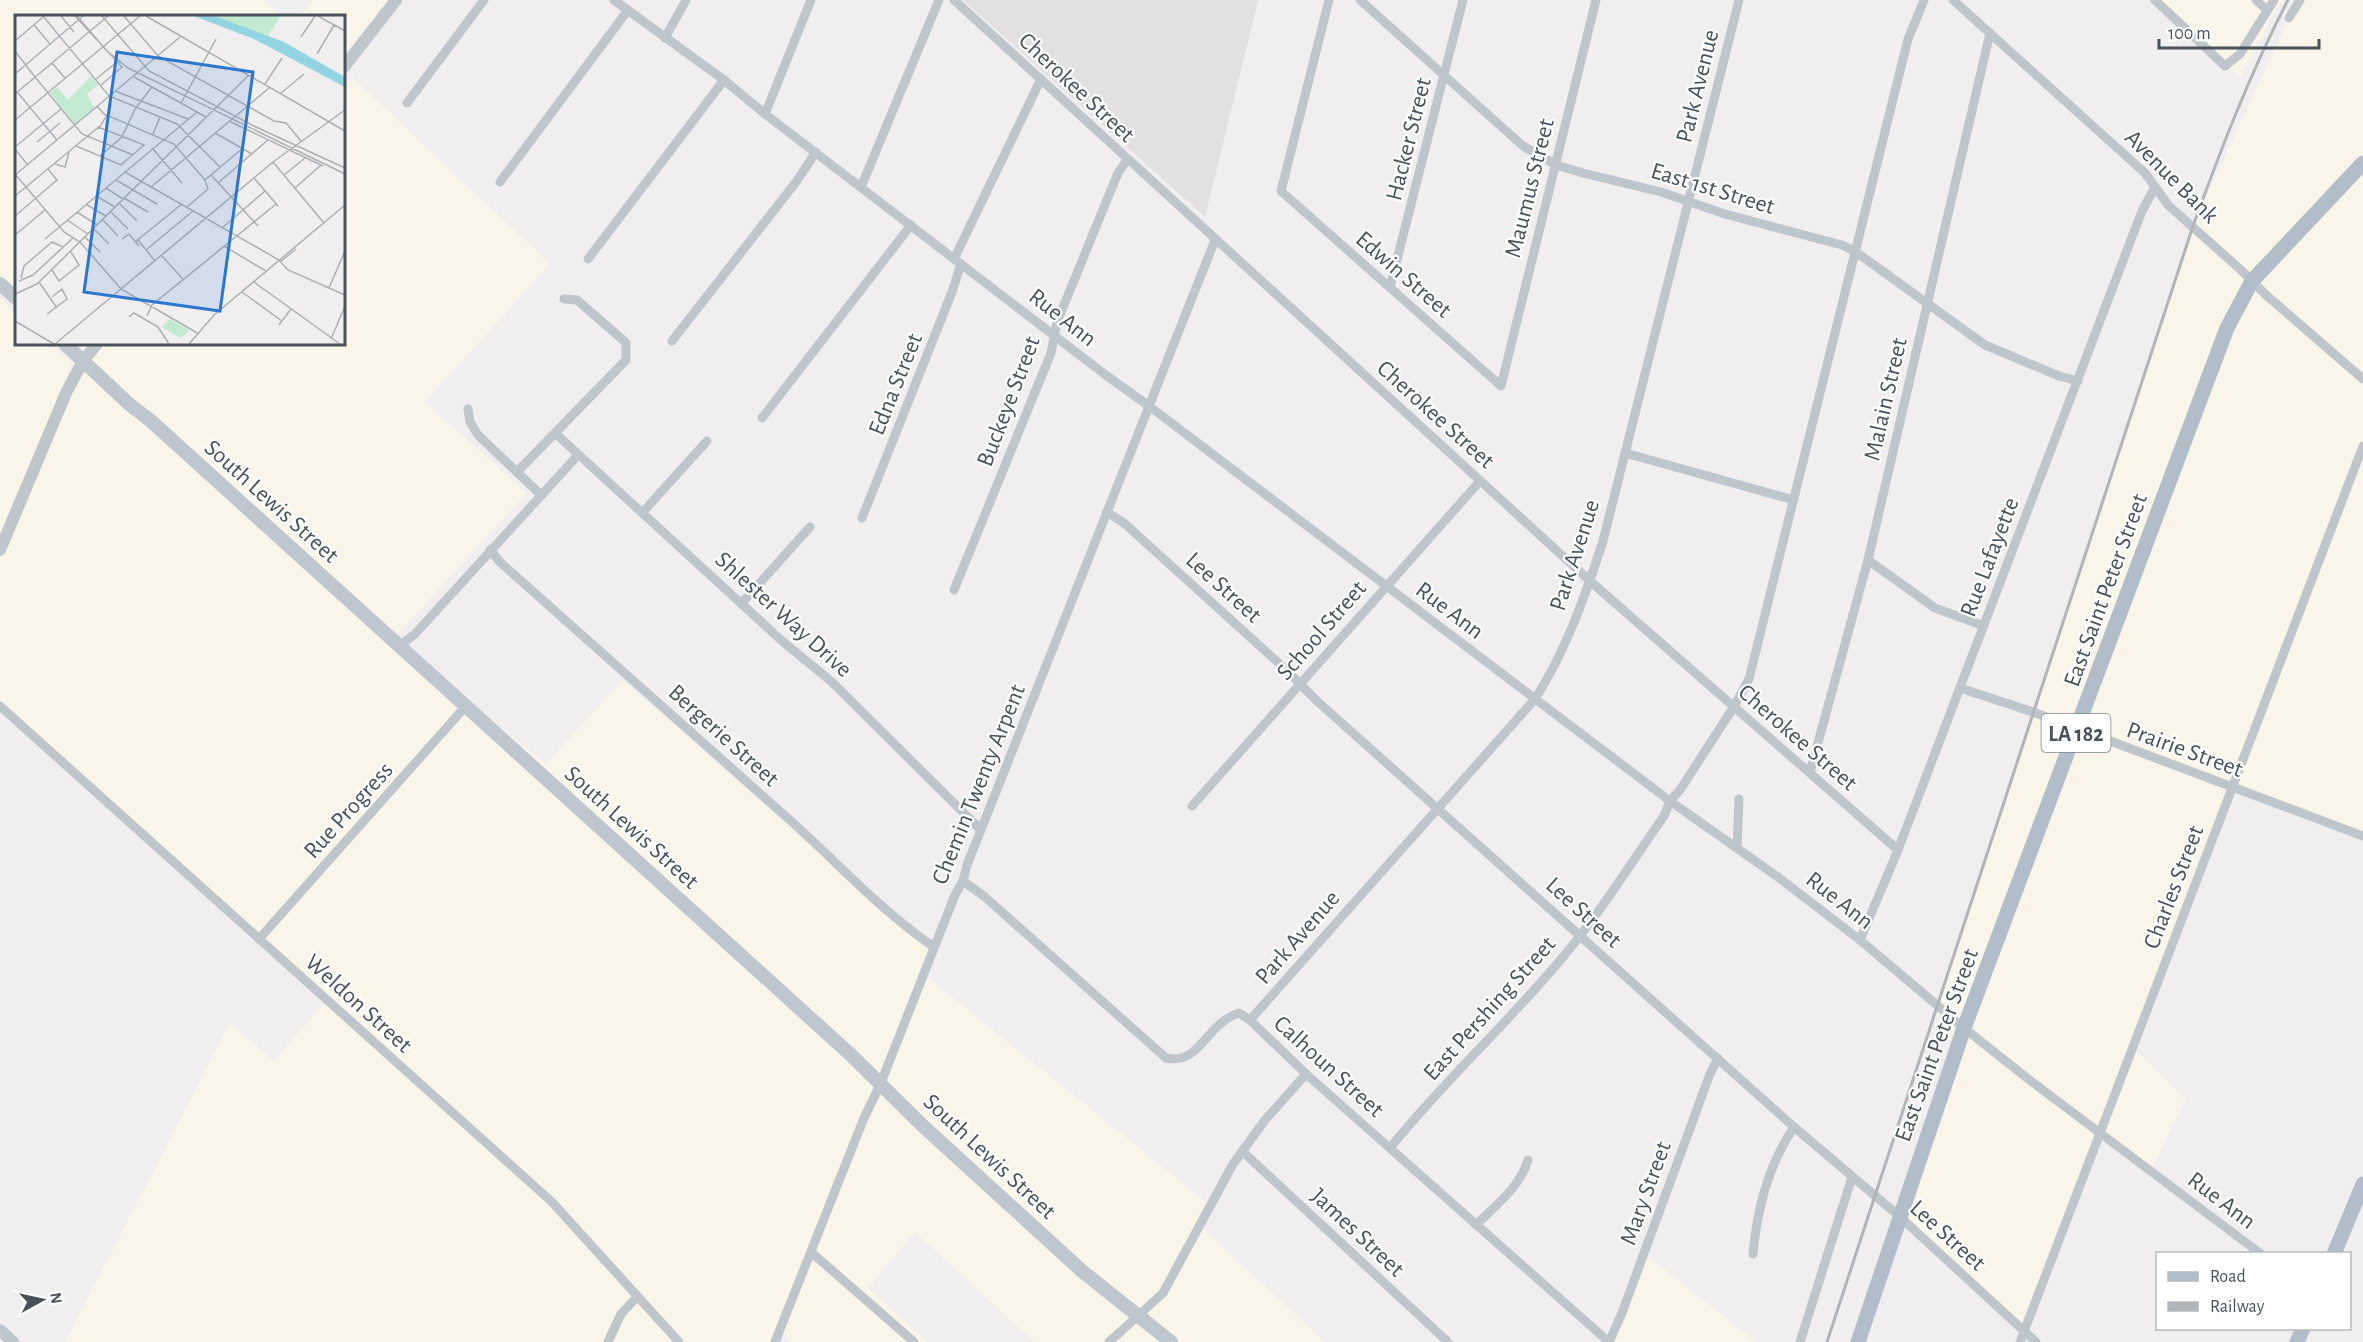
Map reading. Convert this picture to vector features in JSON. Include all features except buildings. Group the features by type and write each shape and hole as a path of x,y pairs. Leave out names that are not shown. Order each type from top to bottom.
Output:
{"main road":[{"name":"East Saint Peter Street","path":"1858,1342 1964,1028 2223,339 2252,281 2363,163"},
{"path":"0,284 15,297"},
{"name":"South Lewis Street","path":"66,345 851,1055 880,1085 1082,1271 1171,1342"},
{"path":"2335,1252 2363,1184"}],"street":[{"path":"345,66 396,0"},
{"path":"407,103 484,0"},
{"name":"Rue Ann","path":"614,0 724,80 765,114 1054,335 1670,801 1860,940 1964,1028 2257,1252"},
{"path":"665,38 686,0"},
{"path":"765,114 811,0"},
{"path":"861,187 939,0"},
{"name":"Cherokee Street","path":"954,0 1590,581 1898,850"},
{"name":"Edwin Street","path":"1329,0 1281,191 1501,386"},
{"name":"East 1st Street","path":"1360,0 1523,146 1557,165 1661,192 1725,214 1842,245 1856,252 1985,345 2059,376 2078,381"},
{"name":"Hacker Street","path":"1390,287 1463,0"},
{"name":"Maumus Street","path":"1501,386 1596,0"},
{"name":"Park Avenue","path":"1250,1020 1535,699 1553,672 1590,581 1603,541 1738,0"},
{"name":"East Pershing Street","path":"1390,1148 1470,1056 1562,958 1664,816 1670,801 1680,790 1749,680 1908,39 1924,0"},
{"name":"Avenue Bank","path":"1953,0 2145,173 2168,205 2266,295 2363,379"},
{"path":"2155,0 2225,66 2240,54 2274,0"},
{"path":"2256,0 2267,10"},
{"path":"2289,18 2300,0"},
{"path":"500,182 628,10"},
{"name":"Malain Street","path":"1810,772 1868,560 1990,33"},
{"name":"Edna Street","path":"862,518 952,292 958,261 1041,79"},
{"path":"588,259 724,80"},
{"path":"672,341 796,182 816,152"},
{"name":"Buckeye Street","path":"954,590 1051,353 1057,322 1118,173 1127,160"},
{"name":"Rue Lafayette","path":"1860,940 1898,850 2142,211 2155,187"},
{"path":"762,418 911,225"},
{"name":"Chemin Twenty Arpent","path":"775,1342 864,1118 880,1085 955,895 963,881 981,830 1215,240"},
{"path":"517,472 626,360 626,343 623,340 577,300 564,299"},
{"path":"0,550 66,393 83,361 97,345"},
{"path":"468,409 470,422 478,435 540,495"},
{"name":"Shlester Way Drive","path":"555,433 741,604 832,682 981,830"},
{"path":"642,513 707,441"},
{"name":"Charles Street","path":"2020,1342 2363,446"},
{"path":"1625,453 1794,500"},
{"path":"399,646 415,634 578,454"},
{"name":"School Street","path":"1192,806 1480,481"},
{"name":"Lee Street","path":"1107,512 1124,523 1438,808 1794,1127 1899,1216 2036,1342"},
{"path":"741,604 810,527"},
{"name":"Bergerie Street","path":"490,550 501,563 803,832 910,931 934,947"},
{"path":"1868,560 1935,608 1984,626"},
{"name":"Prairie Street","path":"1960,688 2032,712 2363,836"},
{"name":"Weldon Street","path":"0,706 552,1202 679,1342"},
{"name":"Rue Progress","path":"259,939 465,707"},
{"path":"1737,848 1739,799"},
{"name":"Calhoun Street","path":"963,881 985,897 1166,1058 1178,1061 1190,1056 1216,1025 1227,1017 1239,1013 1250,1020 1306,1074 1609,1342"},
{"name":"Mary Street","path":"1609,1342 1718,1058"},
{"path":"1109,1342 1163,1293 1242,1151 1265,1120 1306,1074"},
{"path":"1753,1254 1755,1225 1767,1186 1780,1148 1794,1127"},
{"name":"James Street","path":"1242,1151 1448,1342"},
{"path":"1476,1225 1507,1195 1524,1174 1528,1160"},
{"path":"1800,1342 1852,1177"},
{"path":"811,1252 914,1342"},
{"path":"608,1342 621,1314 637,1297"}],"shaded area":[{"path":"0,0 263,0 280,15 15,15 15,299 0,285"},
{"path":"313,0 390,0 345,54 345,15 302,15"},
{"path":"963,0 1258,0 1205,217"},
{"path":"2156,0 2282,0 2240,77"},
{"path":"2300,0 2363,0 2363,832 2232,788 2137,1052 2185,1100 2151,1171 2100,1133 2024,1331 1899,1216 1964,1029 1936,1005 2193,226 2289,18"},
{"path":"352,77 550,264 425,402 527,493 392,640 546,764 623,680 928,949 920,971 1206,1202 1196,1222 1325,1342 1035,1342 915,1232 868,1288 928,1342 792,1342 779,1332 775,1342 65,1342 230,1023 274,1061 327,1000 0,705 0,554 83,361 65,345 345,345 345,85"},
{"path":"0,298 15,312 15,345 52,345 72,363 0,539"},
{"path":"1644,1253 1756,1342 1610,1342"}],"railway":[{"path":"1827,1342 2193,226 2237,112 2288,0"}]}
